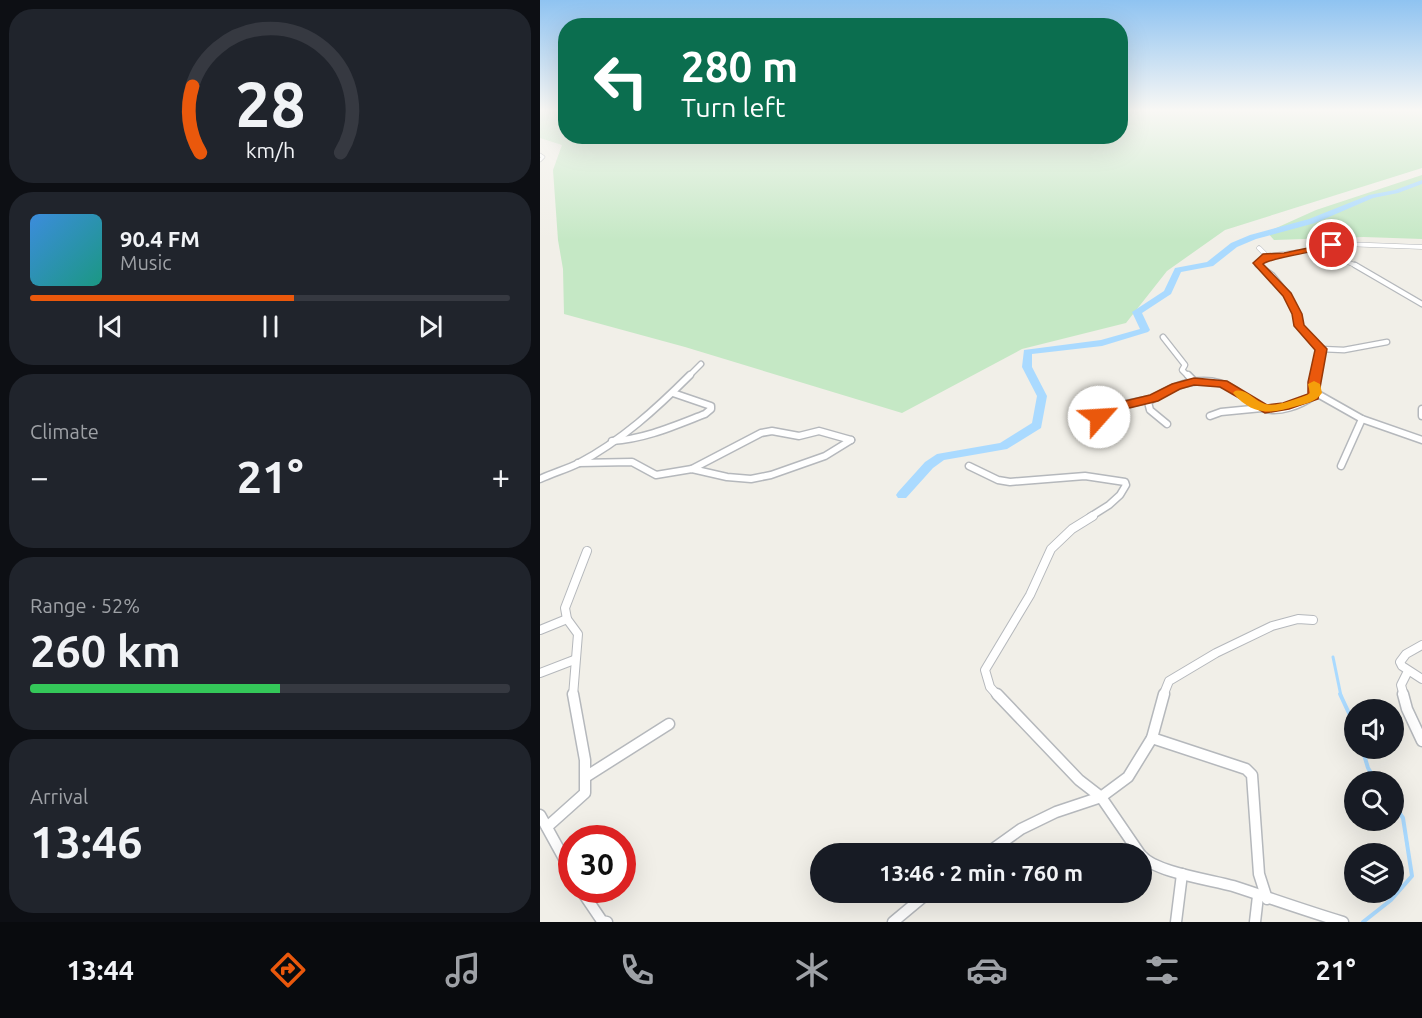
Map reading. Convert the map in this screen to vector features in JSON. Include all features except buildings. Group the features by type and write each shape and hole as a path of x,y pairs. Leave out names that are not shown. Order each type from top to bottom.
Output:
{"street":[{"path":"540,155 543,157 540,160"},
{"path":"1387,342 1360,348 1321,349 1299,326 1297,314 1288,295 1272,275 1258,265 1258,262 1266,256 1344,244 1422,247"},
{"path":"1259,248 1266,256"},
{"path":"1313,250 1348,263 1422,304"},
{"path":"1163,337 1183,360 1185,365 1182,369 1194,381"},
{"path":"1316,393 1314,382 1321,349"},
{"path":"540,478 578,463 612,441 673,393 701,364"},
{"path":"1167,424 1149,407 1148,402 1176,387 1194,381 1223,384 1263,408"},
{"path":"612,441 650,436 705,414 711,409 711,406 673,393"},
{"path":"1210,416 1217,412 1285,407 1307,400 1316,393"},
{"path":"1316,393 1362,419 1422,440"},
{"path":"1099,417 1117,406 1154,398"},
{"path":"1422,409 1422,416"},
{"path":"1341,466 1362,419"},
{"path":"578,463 632,462 656,475 692,469 761,433 772,431 799,436 819,431 851,440 825,456 761,477 727,477 692,469"},
{"path":"969,466 998,480 1010,482 1099,477 1116,478 1125,482 1126,485 1114,500 1072,529 1051,549 1030,595 985,670 990,687 1079,780 1101,797 1133,843"},
{"path":"547,828 585,793 587,776 585,756 574,710 574,660 578,634 567,619 565,608 587,551"},
{"path":"540,630 567,619"},
{"path":"1001,843 1021,829 1056,812 1101,797 1128,777 1152,738 1161,701 1169,681 1216,653 1272,626 1298,619 1313,620"},
{"path":"1422,645 1401,658 1400,664 1422,679"},
{"path":"540,673 574,660"},
{"path":"1408,670 1401,684 1407,709 1422,741"},
{"path":"587,776 669,723"},
{"path":"1152,738 1245,769 1252,775 1262,898 1255,922"},
{"path":"540,815 558,848"},
{"path":"1152,863 1343,922"},
{"path":"1176,922 1182,874"},
{"path":"589,903 602,921 607,922"},
{"path":"893,922 916,903"}],"green space":[{"path":"559,154 1422,154 1422,168 1225,230 1167,271 1126,323 1022,349 902,413 685,347 564,314 563,269 558,240 553,170"},
{"path":"1422,175 1422,239 1364,237 1274,240 1267,232 1316,210"}],"waterway":[{"path":"902,495 929,465 941,457 1003,446 1037,425 1042,396 1027,367 1027,352 1102,343 1145,330 1137,312 1168,292 1178,270 1210,264 1234,245 1253,237 1312,221 1371,196 1396,192 1422,182"},
{"path":"1333,657 1341,696"},
{"path":"1340,694 1344,703"},
{"path":"1365,759 1370,771"},
{"path":"1363,922 1391,900 1412,876 1404,824"}],"slow traffic":[{"path":"1239,393 1259,407 1274,409 1312,398 1316,393 1314,384"}],"route":[{"path":"1099,417 1112,408 1154,398 1168,390 1194,381 1212,381 1223,384 1265,409 1285,407 1314,396 1316,393 1314,382 1321,349 1299,326 1297,314 1288,295 1272,275 1261,268 1258,263 1266,256 1284,256 1332,245"}]}
